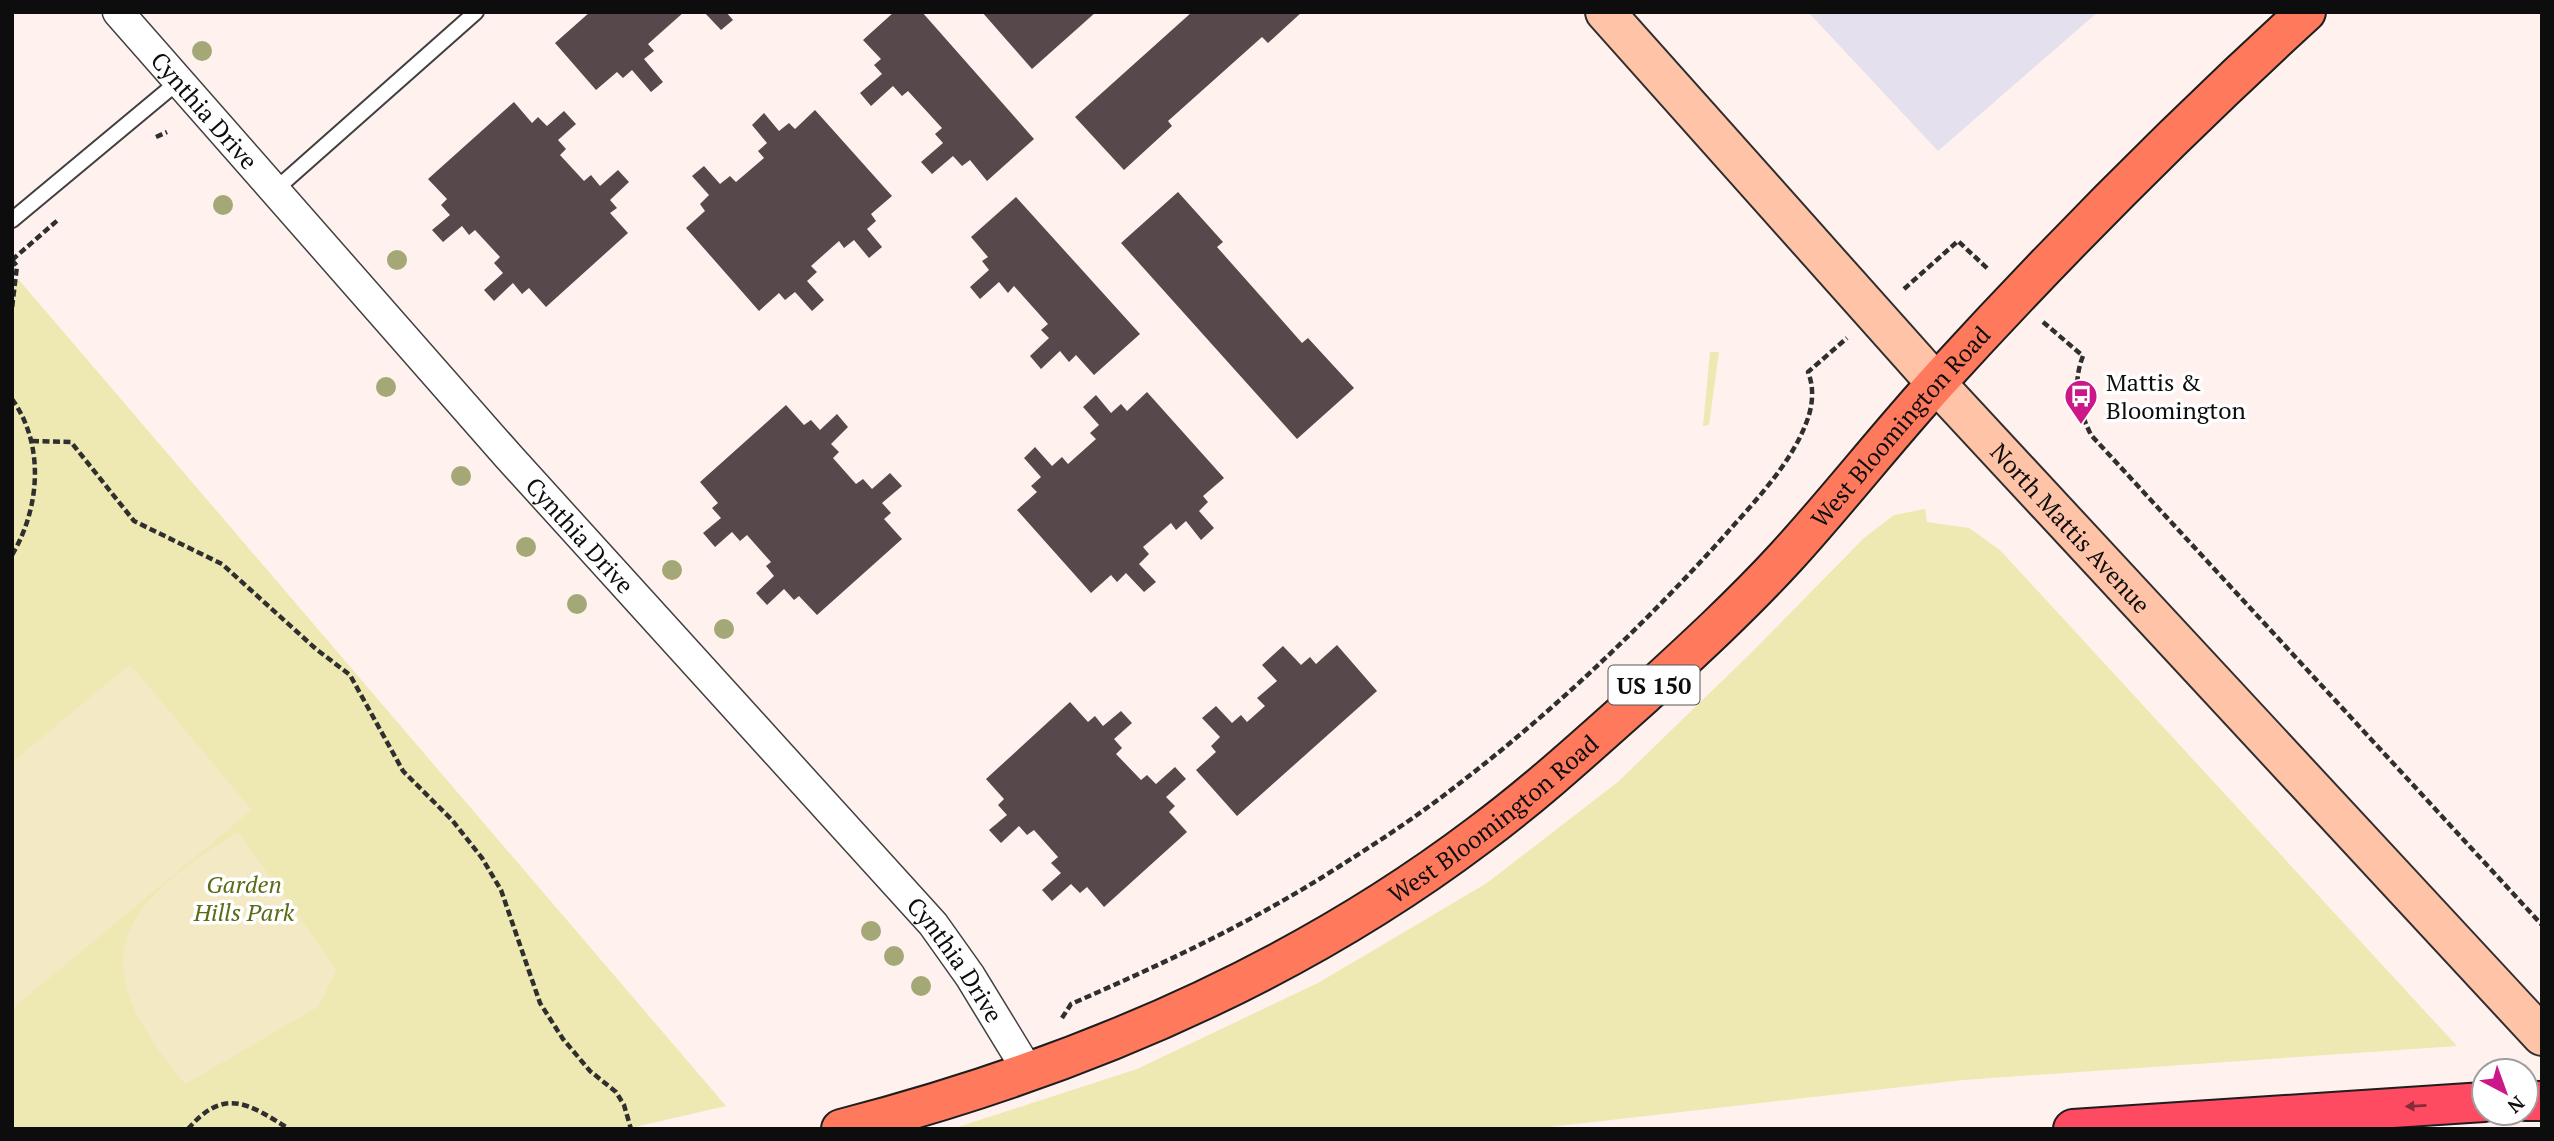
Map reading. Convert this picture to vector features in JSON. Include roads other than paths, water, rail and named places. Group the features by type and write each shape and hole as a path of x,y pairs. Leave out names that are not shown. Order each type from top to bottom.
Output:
{"highway":[{"path":"2073,1129 2470,1103"}],"main road":[{"name":"North Mattis Avenue","path":"1605,12 1936,383 2227,701 2542,1036"},
{"name":"West Bloomington Road","path":"842,1129 1028,1071 1121,1038 1192,1007 1311,944 1396,893 1478,836 1558,773 1711,634 1784,559 1936,383 2066,242 2306,12"}],"street":[{"name":"Cynthia Drive","path":"118,12 509,457 933,924 970,976 1028,1071"}],"lane":[{"path":"275,190 476,12"},
{"path":"12,220 178,82"}],"place":[{"name":"Mattis & Bloomington","path":"2081,426"}],"park label":[{"name":"Garden Hills Park","path":"244,898"}]}
